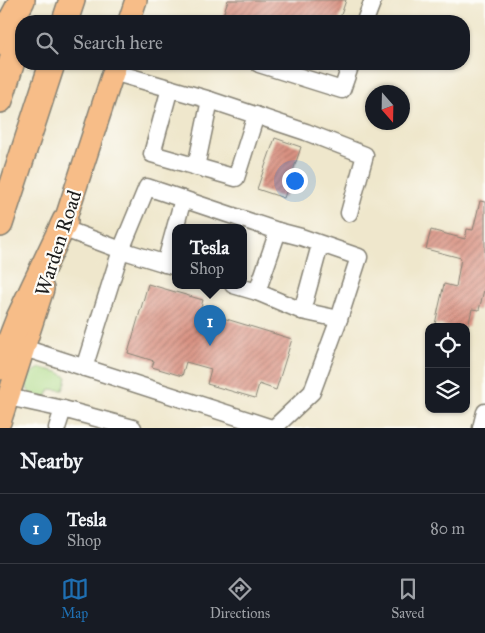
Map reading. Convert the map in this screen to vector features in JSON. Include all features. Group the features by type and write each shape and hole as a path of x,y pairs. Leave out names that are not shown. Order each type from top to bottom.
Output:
{"highway":[{"path":"0,42 22,0"},
{"path":"27,15 31,0"},
{"path":"67,15 72,0"},
{"path":"0,100 15,51"},
{"path":"0,224 50,70"},
{"path":"0,367 19,318 64,225"}],"main road":[{"path":"132,15 136,0"},
{"name":"Warden Road","path":"0,422 113,70"}],"street":[{"path":"368,15 373,0"},
{"path":"120,70 306,132 364,155 349,213"},
{"path":"278,70 342,90 349,70"},
{"path":"170,88 152,154 236,178 256,115"},
{"path":"196,167 210,100"},
{"path":"84,368 121,250 146,187 184,200 228,221 243,224"},
{"path":"179,224 184,200"},
{"path":"64,225 121,250 170,265"},
{"path":"24,348 273,428 312,392 360,258 301,237 247,225"},
{"path":"257,292 278,231"},
{"path":"302,311 320,245"},
{"path":"247,289 302,311 339,319"},
{"path":"8,397 63,409 128,427"},
{"path":"57,428 63,409"},
{"path":"480,428 485,412"}],"green space":[{"path":"41,368 58,372 67,377 63,390 50,389 45,399 32,396 26,384 30,375"}],"building":[{"path":"228,0 346,0 341,15 223,15"},
{"path":"275,138 301,147 284,198 257,189"},
{"path":"480,201 485,202 485,286 479,310 472,309 469,323 435,323 444,284 456,287 461,258 426,249 431,230 465,239 467,229 473,230"},
{"path":"148,284 203,300 200,311 292,339 276,390 259,384 255,398 207,384 211,369 186,362 182,376 152,367 154,361 128,353"}],"place":[{"name":"Tesla","path":"210,346"}]}
